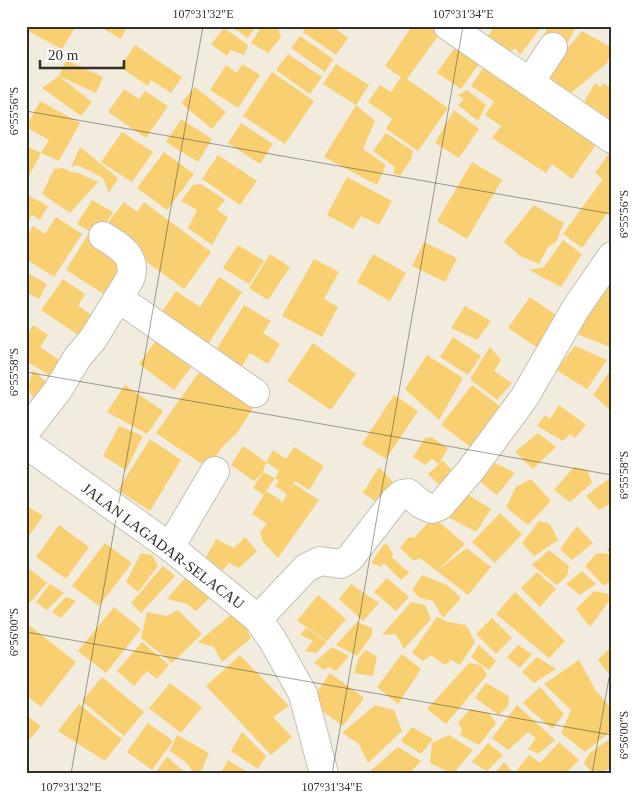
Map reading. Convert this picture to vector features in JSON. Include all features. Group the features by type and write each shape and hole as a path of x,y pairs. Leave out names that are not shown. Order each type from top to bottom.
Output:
{"street":[{"path":"448,26 612,140"},
{"path":"530,82 553,47"},
{"path":"26,431 58,390 77,358 93,339 130,279 133,271 128,254 104,236"},
{"path":"258,619 306,568 320,561 341,564 350,558 395,500 402,494 408,493 421,504 432,509 440,506 470,471 524,398 576,308 612,256"},
{"path":"118,298 255,393"},
{"name":"JALAN LAGADAR-SELACAU","path":"26,446 73,477 170,547 258,619 272,639 302,694 324,774"},
{"path":"170,547 215,470"}],"building":[{"path":"26,26 76,26 62,49 26,30"},
{"path":"99,26 127,26 121,39"},
{"path":"230,26 256,26 248,38"},
{"path":"262,26 277,26 281,37 268,53 251,43"},
{"path":"307,26 332,26 348,38 336,55 303,32"},
{"path":"412,26 439,26 443,29 407,79 448,108 418,151 386,129 392,119 368,102 380,85 391,92 401,77 385,66"},
{"path":"495,26 542,26 520,55 516,48 508,53 487,37"},
{"path":"549,26 577,26 563,49 543,36"},
{"path":"224,28 248,45 244,55 231,50 227,56 211,44"},
{"path":"582,31 612,48 607,63 570,94 545,75"},
{"path":"300,36 333,59 325,72 291,48"},
{"path":"457,44 481,61 461,89 437,73"},
{"path":"135,45 182,77 171,93 151,80 148,86 120,67"},
{"path":"288,54 322,77 310,94 276,70"},
{"path":"66,60 103,77 96,93 59,76"},
{"path":"242,64 260,75 238,108 210,90 226,65 237,73"},
{"path":"336,64 369,85 356,105 323,84"},
{"path":"485,65 598,142 572,179 552,164 546,173 492,138 501,126 485,115 494,101 471,86"},
{"path":"272,72 314,101 285,144 243,116"},
{"path":"59,76 92,102 81,116 42,88"},
{"path":"595,83 601,87 603,83 612,88 612,123 584,102"},
{"path":"195,87 226,112 212,129 181,103"},
{"path":"124,89 139,99 145,91 168,106 146,138 108,112"},
{"path":"467,90 486,105 478,121 458,105 464,99 458,95"},
{"path":"40,101 80,123 59,161 41,153 49,140 26,127"},
{"path":"356,105 375,121 363,149 386,165 377,185 324,157"},
{"path":"454,110 479,129 459,158 435,143"},
{"path":"181,119 212,139 198,162 166,142"},
{"path":"241,123 273,144 260,164 228,143"},
{"path":"122,132 153,152 132,182 101,162"},
{"path":"386,133 413,151 411,159 400,176 393,173 395,167 373,151"},
{"path":"26,146 41,153 26,182"},
{"path":"80,147 118,178 109,193 103,178 78,165 71,167"},
{"path":"612,149 612,215 608,212 582,248 563,234 603,179 595,173"},
{"path":"164,152 194,174 167,210 137,188"},
{"path":"218,155 257,181 240,205 202,179"},
{"path":"472,162 502,180 467,239 437,221"},
{"path":"63,168 98,182 70,213 42,194 54,169"},
{"path":"347,177 392,201 379,225 361,216 353,229 327,215"},
{"path":"201,184 225,200 217,210 228,217 212,245 188,228 197,210 181,201 193,185"},
{"path":"26,194 48,206 40,220 32,215 26,225"},
{"path":"92,200 113,212 98,236 77,224"},
{"path":"124,202 137,212 144,202 211,252 184,289 140,257 144,252 106,225"},
{"path":"534,205 564,223 556,242 548,247 539,264 520,256 504,242"},
{"path":"56,217 82,234 54,277 26,259 26,237 33,226 45,234"},
{"path":"89,233 110,246 108,256 126,268 107,296 66,270"},
{"path":"563,240 582,254 561,287 529,270 544,267"},
{"path":"424,242 457,258 445,282 412,266"},
{"path":"238,245 264,261 249,284 223,268"},
{"path":"270,254 290,267 268,300 249,288"},
{"path":"373,254 406,273 390,301 357,282"},
{"path":"314,259 339,272 324,299 338,307 322,337 282,316"},
{"path":"26,272 47,284 39,299 26,292"},
{"path":"219,277 242,292 208,344 161,313 176,291 200,307"},
{"path":"612,277 612,348 572,332"},
{"path":"63,279 85,294 78,306 95,317 81,337 41,310"},
{"path":"530,297 560,318 538,348 508,328"},
{"path":"244,305 271,321 263,333 280,344 268,364 250,353 239,371 213,355"},
{"path":"465,306 491,321 477,340 451,328"},
{"path":"33,325 48,335 40,347 65,364 54,378 26,361 26,338"},
{"path":"162,332 198,358 174,390 139,364"},
{"path":"453,337 481,356 468,375 440,357"},
{"path":"313,343 356,374 331,410 287,381"},
{"path":"575,346 607,360 587,389 556,370"},
{"path":"490,347 501,360 494,371 512,383 497,400 470,379"},
{"path":"427,355 463,378 439,420 405,389"},
{"path":"204,365 258,400 237,433 223,446 208,468 156,433"},
{"path":"612,368 612,412 593,395"},
{"path":"33,370 54,389 36,404 28,388"},
{"path":"125,385 163,411 147,434 107,412"},
{"path":"472,385 501,407 471,447 441,425"},
{"path":"394,395 418,411 386,459 362,444"},
{"path":"559,405 586,425 575,438 570,434 563,441 537,426 545,415 550,419"},
{"path":"119,426 143,436 126,470 103,456"},
{"path":"538,433 556,447 533,469 515,452"},
{"path":"431,437 448,448 439,464 432,459 425,465 413,457 425,438"},
{"path":"150,439 181,460 150,511 118,490"},
{"path":"243,446 266,462 263,472 254,481 231,465"},
{"path":"294,447 324,466 309,490 295,481 290,489 294,484 319,500 278,558 263,542 260,532 267,524 252,514 264,495 253,488 263,472 275,478 279,471 266,462 273,450 286,459","holes":["275,478 279,481 275,486 287,494 280,506 282,501 266,491"]},
{"path":"442,460 457,475 443,489 428,474"},
{"path":"495,463 515,473 497,495 480,482"},
{"path":"379,467 397,486 380,504 363,493"},
{"path":"574,467 587,470 592,483 570,502 554,490"},
{"path":"612,476 612,503 599,510 586,496"},
{"path":"531,479 551,501 528,525 506,507 516,487"},
{"path":"462,491 491,509 476,532 446,516"},
{"path":"26,505 43,516 26,540"},
{"path":"500,513 522,534 495,563 472,542"},
{"path":"433,517 465,544 438,570 467,548 491,567 468,595 420,558 414,561 400,548 409,537 414,538"},
{"path":"539,521 550,524 558,540 534,556 522,543"},
{"path":"59,525 89,547 66,579 36,557"},
{"path":"577,526 593,543 572,560 560,549"},
{"path":"245,537 257,551 239,568 229,563 225,568 214,574 204,561 216,539 234,548"},
{"path":"105,543 132,563 99,606 72,586"},
{"path":"384,544 388,545 393,554 392,557 409,573 401,580 384,563 381,567 371,563"},
{"path":"612,545 612,580 604,586 585,566 597,553 611,554 607,550"},
{"path":"549,550 569,566 567,576 557,585 532,565"},
{"path":"141,553 152,555 158,566 138,592 126,582"},
{"path":"26,566 47,583 26,607"},
{"path":"163,566 175,576 141,613 131,603"},
{"path":"582,571 596,584 580,595 566,584"},
{"path":"537,572 556,589 540,607 521,588"},
{"path":"422,575 447,585 461,598 443,618 433,601 420,598 412,590"},
{"path":"185,578 213,595 196,611 187,604 167,599"},
{"path":"387,578 409,597 396,611 374,592"},
{"path":"50,584 64,593 47,610 36,602"},
{"path":"351,584 379,603 363,621 339,599"},
{"path":"594,591 608,594 609,601 590,627 576,609"},
{"path":"515,592 565,641 549,658 496,614"},
{"path":"318,595 346,619 327,641 297,621"},
{"path":"66,597 76,601 61,618 52,612"},
{"path":"411,602 425,605 431,619 404,649 396,634 382,635"},
{"path":"114,607 141,629 106,673 78,651"},
{"path":"178,610 202,634 172,663 141,638 147,612 167,616"},
{"path":"232,614 241,617 251,638 222,662 214,647 198,642"},
{"path":"437,617 448,622 466,625 475,642 460,665 451,660 445,665 431,655 423,661 412,653"},
{"path":"492,618 512,638 496,654 476,634"},
{"path":"357,622 372,628 372,635 357,656 336,645"},
{"path":"30,626 76,662 41,707 26,695 26,631"},
{"path":"306,628 327,642 316,653 305,651 313,641 300,635"},
{"path":"142,642 169,665 157,679 147,671 134,686 117,671"},
{"path":"479,645 496,661 489,670 471,657"},
{"path":"518,645 532,654 520,668 507,657"},
{"path":"612,646 612,678 598,660"},
{"path":"332,647 349,656 336,671 329,667 324,670 314,663"},
{"path":"366,650 377,657 373,676 354,673 359,657"},
{"path":"402,654 421,669 398,704 377,687"},
{"path":"240,655 289,706 273,717 292,737 271,755 206,686"},
{"path":"537,657 556,669 534,683 522,672"},
{"path":"579,660 596,691 612,709 612,730 585,752 561,733 571,710 544,684"},
{"path":"469,663 481,665 487,675 446,724 427,709"},
{"path":"330,673 364,698 343,726 310,702"},
{"path":"102,677 144,712 124,736 82,701"},
{"path":"170,683 202,707 181,733 149,708"},
{"path":"486,683 509,696 508,706 499,715 475,698"},
{"path":"540,687 564,714 552,729 523,703"},
{"path":"79,704 122,739 105,761 58,731"},
{"path":"375,705 394,710 402,731 368,763 359,744 342,733"},
{"path":"517,705 555,740 538,754 528,749 536,738 528,732 508,750 492,738"},
{"path":"470,709 489,713 496,723 479,745 460,735 462,729 458,723"},
{"path":"26,715 41,726 28,741 26,740"},
{"path":"148,723 173,741 152,770 127,752"},
{"path":"412,727 433,739 421,754 401,741"},
{"path":"242,732 266,756 258,769 231,751"},
{"path":"177,735 209,753 200,774 194,774 187,763 170,751"},
{"path":"449,735 473,750 453,774 430,763 432,743"},
{"path":"612,737 612,767 598,774 593,774 584,763 590,753"},
{"path":"559,742 579,760 565,774 521,774 517,770 529,755 540,763"},
{"path":"488,743 503,755 487,771 472,762"},
{"path":"398,747 421,761 409,774 374,774 370,771"},
{"path":"167,757 187,774 156,772"},
{"path":"228,760 250,774 220,774"},
{"path":"504,762 512,771 508,774 494,774"}]}
